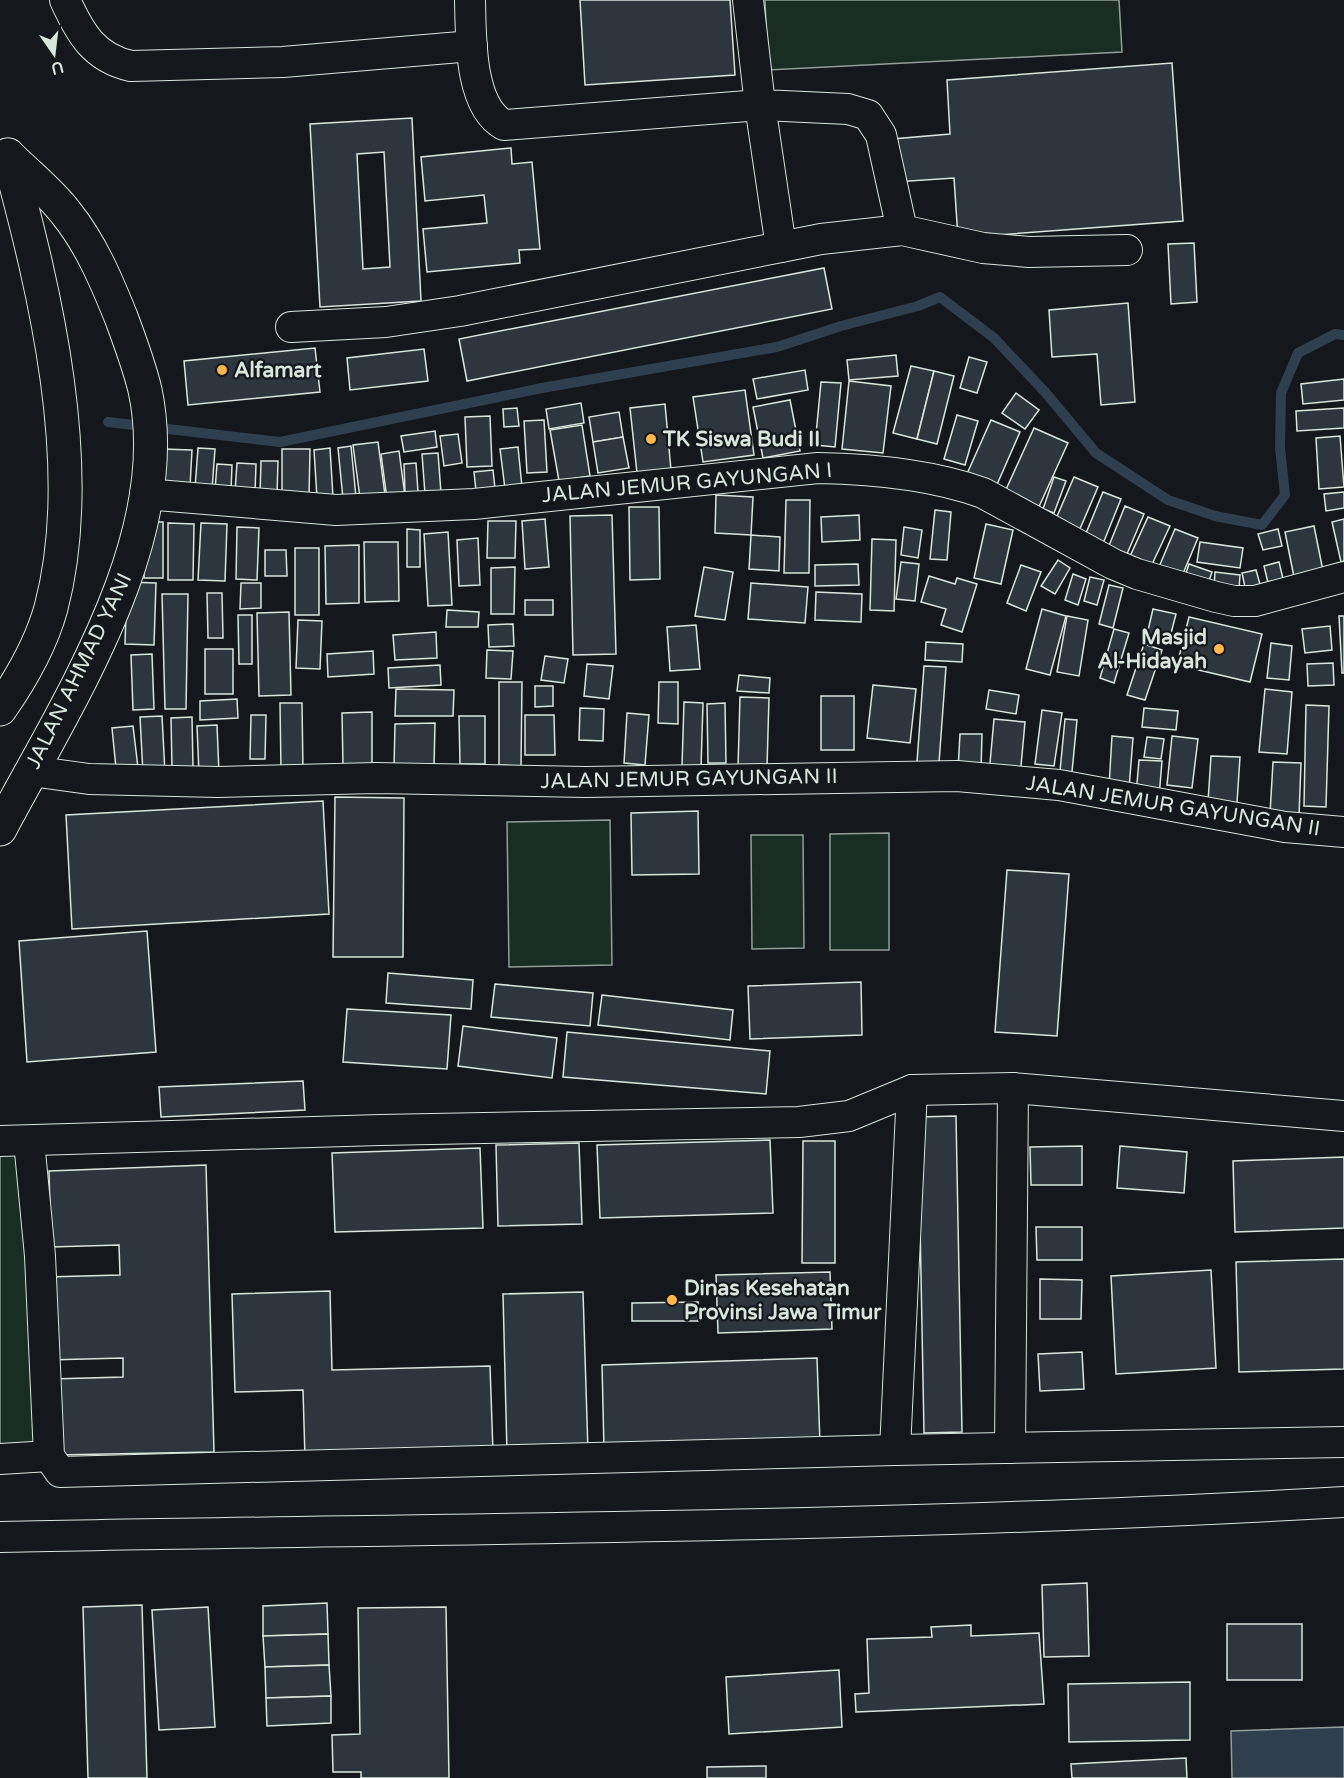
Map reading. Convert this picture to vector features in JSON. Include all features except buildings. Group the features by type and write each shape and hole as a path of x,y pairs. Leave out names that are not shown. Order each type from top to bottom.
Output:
{"highway":[{"name":"JALAN AHMAD YANI","path":"0,829 17,785 115,606 133,557 145,494 150,447 145,392 126,330 88,244 65,211 4,146"},
{"path":"0,709 34,650 50,609 62,551 65,486 58,387 40,282 4,146"}],"street":[{"path":"65,0 78,28 92,47 116,63 131,66 283,62 472,46"},
{"path":"470,0 472,46 482,100 491,116 504,125 760,105 848,109 868,115 881,135 902,230"},
{"path":"748,0 760,105 781,247"},
{"path":"291,327 386,322 460,311 821,239 902,230 982,248 1029,252 1127,250"},
{"name":"JALAN JEMUR GAYUNGAN I","path":"145,494 336,510 474,504 818,468 857,469 900,474 983,493 1113,564 1137,574 1225,599 1255,601 1344,577"},
{"name":"JALAN JEMUR GAYUNGAN II","path":"17,785 88,780 218,782 376,778 586,782 957,776 1059,785 1285,827 1344,832"},
{"path":"1010,1448 1013,1088"},
{"path":"0,1141 799,1122 849,1116 912,1090 1013,1088 1344,1116"},
{"path":"895,1450 912,1090"},
{"path":"29,1141 40,1256 49,1456 60,1472 895,1450 1344,1442"},
{"path":"0,1459 49,1456"},
{"path":"0,1537 613,1529 1234,1509 1344,1502"}],"green space":[{"path":"765,0 1119,0 1122,52 768,70"},
{"path":"610,820 612,965 509,967 507,822"},
{"path":"889,833 889,950 830,950 830,834"},
{"path":"751,835 803,835 804,948 752,949"},
{"path":"30,1154 42,1446 0,1448 0,1155"}],"water":[{"path":"1344,1727 1344,1778 1232,1778 1231,1731"}],"waterway":[{"path":"108,422 280,442 542,388 777,347 841,326 918,306 940,297 994,338 1045,392 1096,453 1168,500 1215,516 1262,525 1285,495 1280,448 1281,393 1298,353 1335,334 1344,335"}],"place":[{"name":"Alfamart","path":"222,370"},
{"name":"TK Siswa Budi II","path":"651,439"},
{"name":"Masjid Al-Hidayah","path":"1219,649"},
{"name":"Dinas Kesehatan Provinsi Jawa Timur","path":"672,1300"}]}
